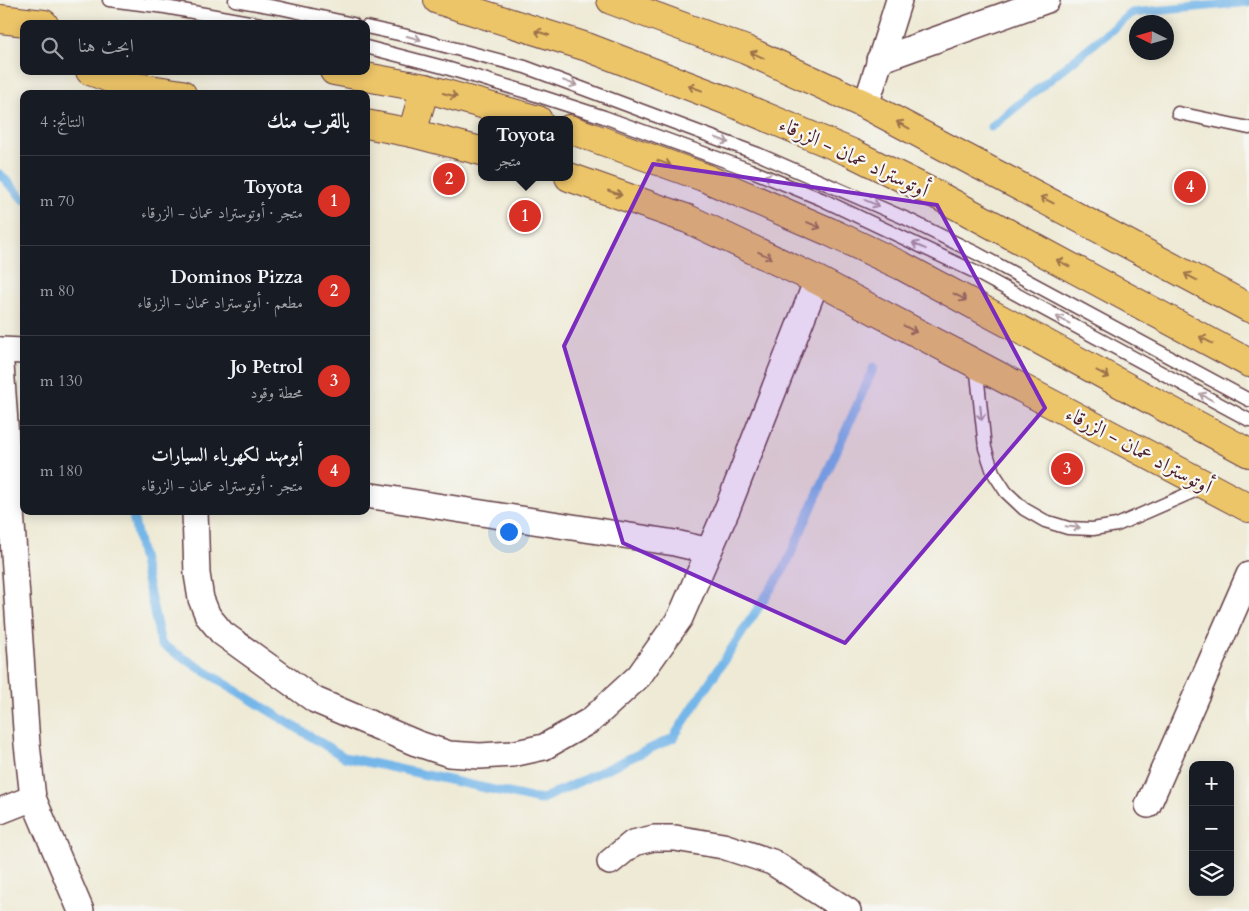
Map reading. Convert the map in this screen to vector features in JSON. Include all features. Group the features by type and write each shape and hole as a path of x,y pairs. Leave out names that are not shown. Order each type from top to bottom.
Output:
{"highway":[{"path":"611,0 746,50 866,106 1249,308"},
{"name":"أوتوستراد عمان - الزرقاء","path":"446,1 587,47 728,101 852,153 937,195 1249,362"},
{"path":"101,75 131,86 156,90"},
{"path":"355,75 425,88 524,116"},
{"path":"412,133 425,88"},
{"path":"370,125 412,133 478,150"},
{"path":"573,130 703,177 830,232 902,266 1249,453"},
{"name":"أوتوستراد عمان - الزرقاء","path":"573,178 688,219 817,280 1249,508"}],"street":[{"path":"866,106 898,0"},
{"path":"879,60 1047,0"},
{"path":"195,515 197,574 201,599 208,616 222,633 315,700 416,743 450,754 480,756 512,754 544,748 591,720 639,676 680,618 728,507 817,280"},
{"path":"20,351 0,350 26,734 33,798 81,911"},
{"path":"370,496 675,543 709,551"},
{"path":"1148,805 1249,575"},
{"path":"0,810 33,798"},
{"path":"610,862 634,844 654,838 697,840 724,846 772,862 848,911"}],"lane":[{"path":"109,0 165,7 238,20"},
{"path":"235,0 335,20"},
{"path":"370,28 525,67 758,154 916,223 978,254 1249,400"},
{"path":"370,48 443,67 604,117 750,170 821,199 975,272 1249,420"},
{"path":"1178,114 1249,128"},
{"path":"976,364 985,448 993,472 1006,492 1024,509 1045,521 1068,528 1085,529 1117,525 1206,486"}],"highlighted area":[{"path":"653,164 937,205 1045,408 845,643 623,543 564,346"}],"waterway":[{"path":"991,127 1132,13 1249,2"},
{"path":"0,174 20,196"},
{"path":"133,515 161,644 344,757 540,800 673,738 785,567 874,367"}],"place":[{"name":"Dominos Pizza","path":"449,179"},
{"name":"أبومهند لكهرباء السيارات","path":"1190,187"},
{"name":"Toyota","path":"525,216"},
{"name":"Jo Petrol","path":"1067,469"}]}
